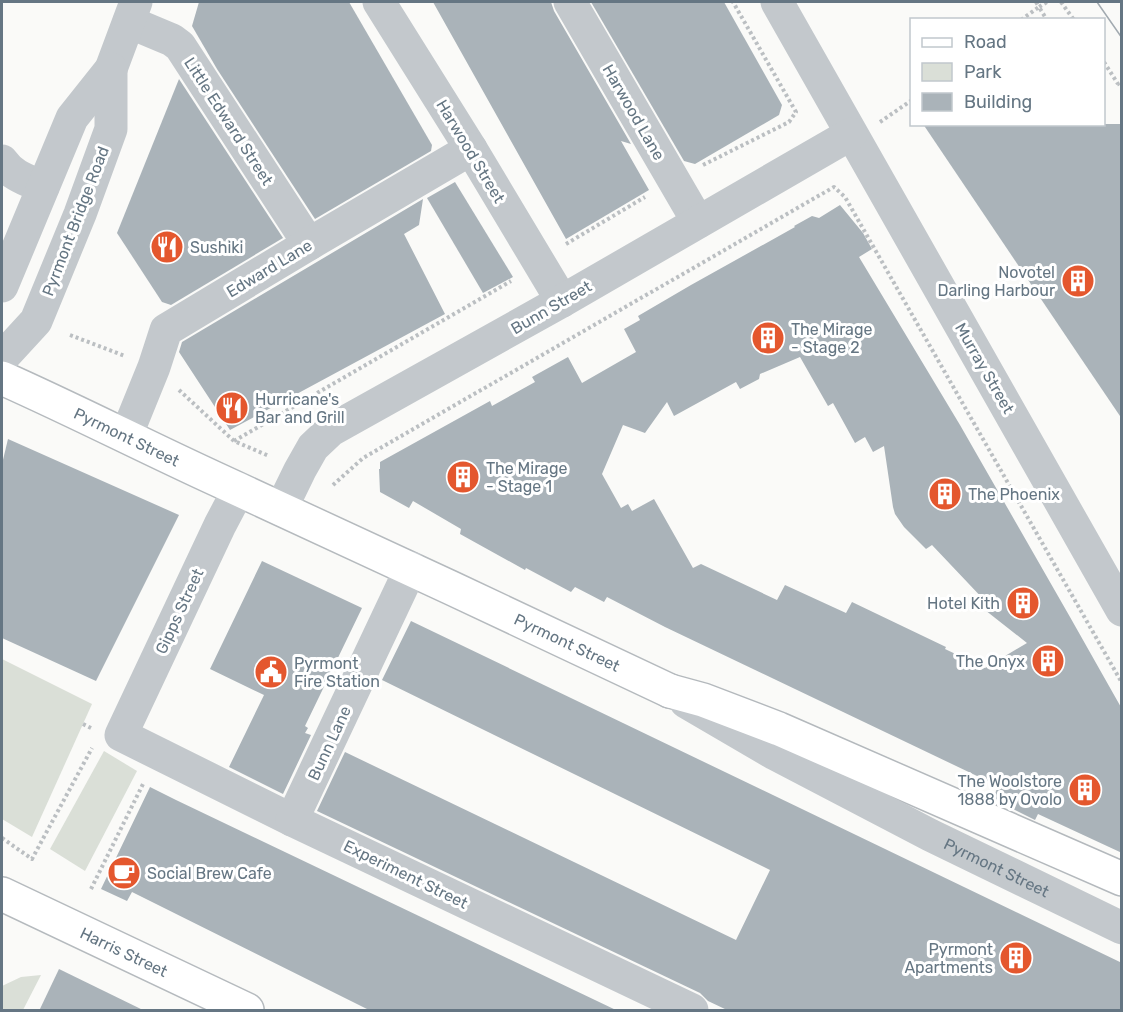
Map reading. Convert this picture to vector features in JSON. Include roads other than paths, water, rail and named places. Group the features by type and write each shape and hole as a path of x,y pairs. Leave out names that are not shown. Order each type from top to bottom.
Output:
{"main road":[{"name":"Pyrmont Street","path":"2,378 670,691"},
{"path":"670,691 703,700 778,729 1122,879"},
{"name":"Harris Street","path":"2,894 248,1011"}],"street":[{"name":"Harwood Street","path":"379,2 562,301"},
{"name":"Harwood Lane","path":"570,2 698,222"},
{"name":"Murray Street","path":"777,2 1122,610"},
{"name":"Pyrmont Bridge Road","path":"2,286 72,118 111,69 132,12"},
{"name":"Little Edward Street","path":"132,12 180,46 309,244"},
{"name":"Pyrmont Bridge Road","path":"2,358 36,321 80,214 111,129 111,69"},
{"name":"Bunn Street","path":"281,509 313,447 331,430 562,301 851,134"},
{"name":"Edward Lane","path":"126,436 154,367 166,330 471,149"},
{"path":"2,161 15,175 43,187"},
{"name":"Gipps Street","path":"108,738 239,489"},
{"name":"Bunn Lane","path":"292,820 411,568"},
{"name":"Pyrmont Street","path":"670,691 704,715 775,754 930,835 1122,928"},
{"name":"Experiment Street","path":"108,738 292,820 692,1011"}],"tram line":[{"path":"1097,2 1122,38"}],"place":[{"name":"Sushiki","path":"167,247"},
{"name":"Novotel Darling Harbour","path":"1078,281"},
{"name":"The Mirage - Stage 2","path":"768,338"},
{"name":"Hurricane's Bar and Grill","path":"232,408"},
{"name":"The Mirage - Stage 1","path":"463,477"},
{"name":"The Phoenix","path":"945,494"},
{"name":"Hotel Kith","path":"1023,603"},
{"name":"The Onyx","path":"1048,661"},
{"name":"Pyrmont Fire Station","path":"271,672"},
{"name":"The Woolstore 1888 by Ovolo","path":"1085,790"},
{"name":"Social Brew Cafe","path":"124,873"},
{"name":"Pyrmont Apartments","path":"1016,958"}]}
